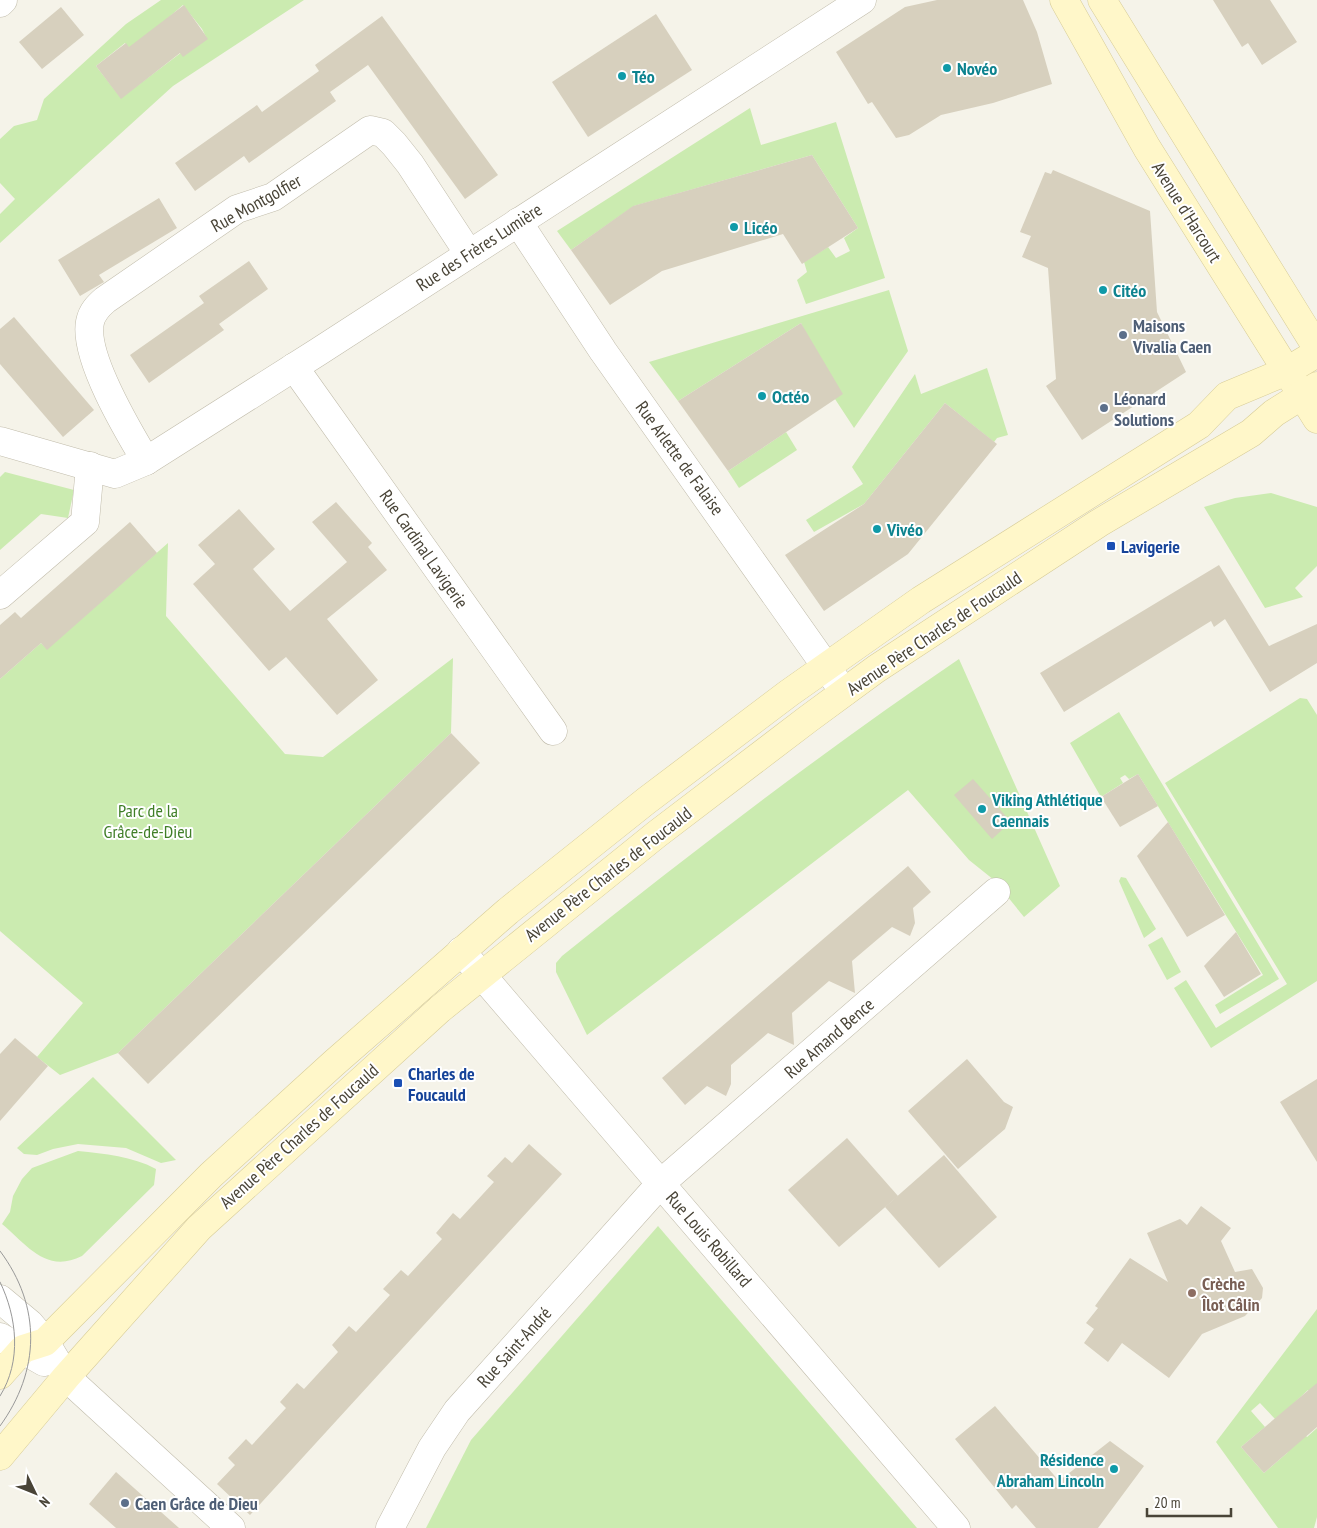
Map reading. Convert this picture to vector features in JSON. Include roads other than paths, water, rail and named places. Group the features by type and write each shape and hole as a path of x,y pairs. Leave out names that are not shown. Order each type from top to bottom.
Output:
{"main road":[{"name":"Avenue d'Harcourt","path":"1064,0 1147,148 1287,371 1310,391 1317,419"},
{"path":"1102,0 1317,348"},
{"name":"Avenue Père Charles de Foucauld","path":"0,1375 23,1343 461,951 638,806 826,666 921,600 1200,425 1227,396 1287,371 1317,353"},
{"name":"Avenue Père Charles de Foucauld","path":"0,1456 66,1377 199,1228 440,1008 657,834 844,692 1107,518 1245,437 1274,413 1310,391"},
{"path":"1092,492 1107,518"}],"street":[{"path":"0,3 3,0"},
{"name":"Rue des Frères Lumière","path":"0,441 115,474 146,460 294,367 862,0"},
{"name":"Rue Montgolfier","path":"146,460 113,406 91,342 90,323 95,309 105,300 237,210 273,197 370,130 383,133 410,164 469,254"},
{"name":"Rue Arlette de Falaise","path":"518,222 603,351 844,692"},
{"name":"Rue Cardinal Lavigerie","path":"294,367 553,731"},
{"path":"0,596 85,522 90,466"},
{"name":"Rue Amand Bence","path":"660,1183 996,892"},
{"name":"Rue Louis Robillard","path":"461,951 956,1528"},
{"name":"Rue Saint-André","path":"390,1528 432,1448 457,1410 660,1183"},
{"path":"0,1299 30,1324 23,1343 66,1377 231,1528"}],"tram line":[{"path":"0,1251 14,1272 23,1294 29,1316 31,1339 29,1361 23,1383 13,1405 0,1426"},
{"path":"0,1282 10,1310 15,1339 12,1368 0,1396"}],"place":[{"name":"Novéo","path":"947,68"},
{"name":"Téo","path":"622,76"},
{"name":"Licéo","path":"734,227"},
{"name":"Citéo","path":"1103,290"},
{"name":"Maisons Vivalia Caen","path":"1123,335"},
{"name":"Octéo","path":"762,396"},
{"name":"Léonard Solutions","path":"1104,408"},
{"name":"Vivéo","path":"877,529"},
{"name":"Lavigerie","path":"1111,546"},
{"name":"Viking Athlétique Caennais","path":"982,809"},
{"name":"Charles de Foucauld","path":"398,1083"},
{"name":"Crèche Îlot Câlin","path":"1192,1293"},
{"name":"Résidence Abraham Lincoln","path":"1114,1469"},
{"name":"Caen Grâce de Dieu","path":"125,1503"}],"park label":[{"name":"Parc de la Grâce-de-Dieu","path":"148,820"}]}
